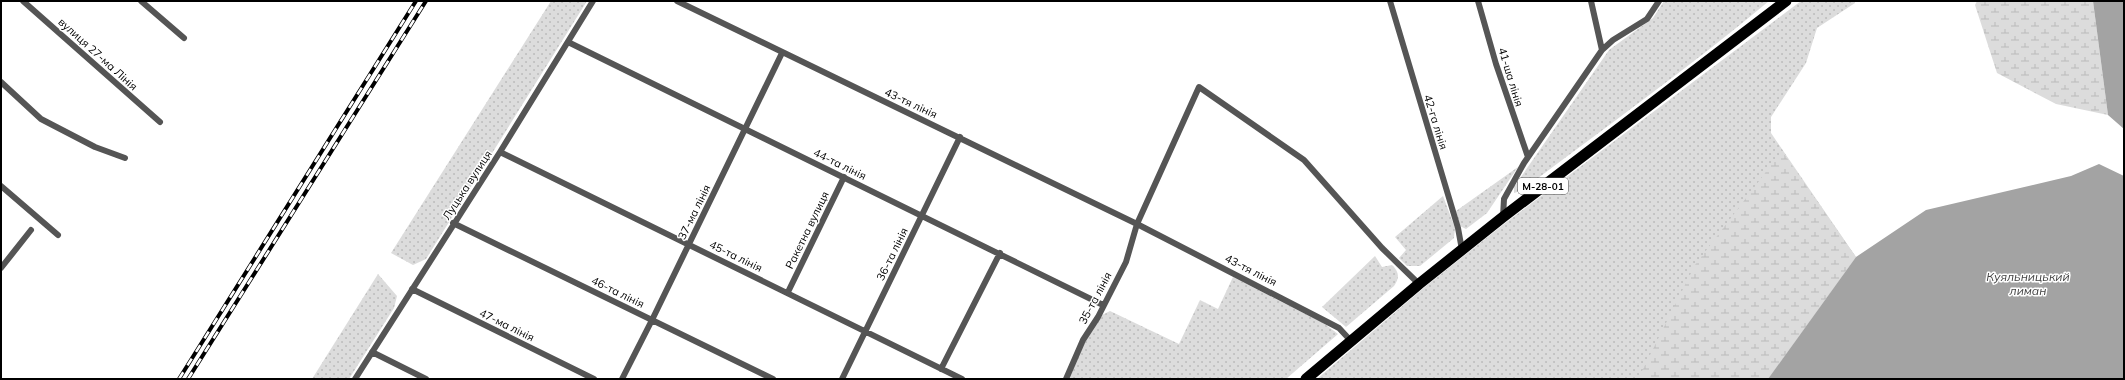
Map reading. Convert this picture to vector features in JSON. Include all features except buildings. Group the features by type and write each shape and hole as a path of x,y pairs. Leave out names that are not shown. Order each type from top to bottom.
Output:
{"highway":[{"name":"М-28-01","path":"1306,379 1419,284 1503,217 1786,1"}],"street":[{"name":"вулиця 27-ма Лінія","path":"23,1 160,122"},
{"path":"141,1 184,38"},
{"name":"Луцька вулиця","path":"355,379 500,152 593,1"},
{"name":"43-тя лінія","path":"677,1 1137,224 1314,314 1339,328 1351,341"},
{"name":"42-га лінія","path":"1390,1 1458,228 1462,250"},
{"name":"41-ша лінія","path":"1478,1 1505,94 1528,157"},
{"path":"1591,1 1602,50"},
{"path":"1651,1 1653,10"},
{"path":"1503,217 1504,199 1528,157 1602,50 1613,40 1647,19 1659,1"},
{"name":"44-та лінія","path":"568,42 1000,253 1103,306"},
{"name":"37-ма лінія","path":"622,379 782,53"},
{"path":"1,82 41,119 95,147 125,158"},
{"path":"1137,224 1198,87 1304,160 1382,248 1419,284"},
{"name":"36-та лінія","path":"842,379 960,137"},
{"name":"45-та лінія","path":"500,152 788,292 962,379"},
{"name":"Ракетна вулиця","path":"788,292 844,177"},
{"path":"1,186 58,234"},
{"name":"46-та лінія","path":"454,223 773,379"},
{"name":"35-та лінія","path":"1066,379 1083,340 1126,262 1137,224"},
{"path":"1,268 31,230"},
{"path":"941,369 1000,253"},
{"name":"47-ма лінія","path":"412,289 594,379"},
{"path":"372,352 426,379"}],"green space":[{"path":"551,1 587,1 426,259 413,265 391,253"},
{"path":"1664,1 1769,1 1646,98 1521,191 1514,193 1514,187 1609,50 1653,18"},
{"path":"1801,1 1855,1 1855,3 1817,28 1806,63 1771,117 1771,133 1856,257 1768,379 1317,379 1426,286 1504,224"},
{"path":"1977,1 2093,1 2108,115 2056,104 1997,73 1975,5"},
{"path":"1782,151 1856,257 1768,379 1638,379 1695,265"},
{"path":"1518,167 1487,213 1466,229 1460,226 1456,211"},
{"path":"1443,196 1455,228 1454,238 1420,266 1407,266 1399,258 1406,250 1395,237"},
{"path":"1375,256 1382,267 1392,265 1398,275 1397,280 1394,286 1346,327 1322,307"},
{"path":"378,274 397,296 394,308 349,379 312,379"},
{"path":"1233,277 1325,324 1338,334 1286,379 1066,379 1098,317 1110,311 1179,344 1200,300 1218,309"}],"water":[{"path":"2093,1 2124,1 2124,129 2108,115"},
{"name":"Куяльницький лиман","path":"2099,164 2124,176 2124,379 1768,379 1856,257 1926,210 2071,176"}],"railway":[{"path":"179,379 416,1"},
{"path":"188,379 426,1"}]}
